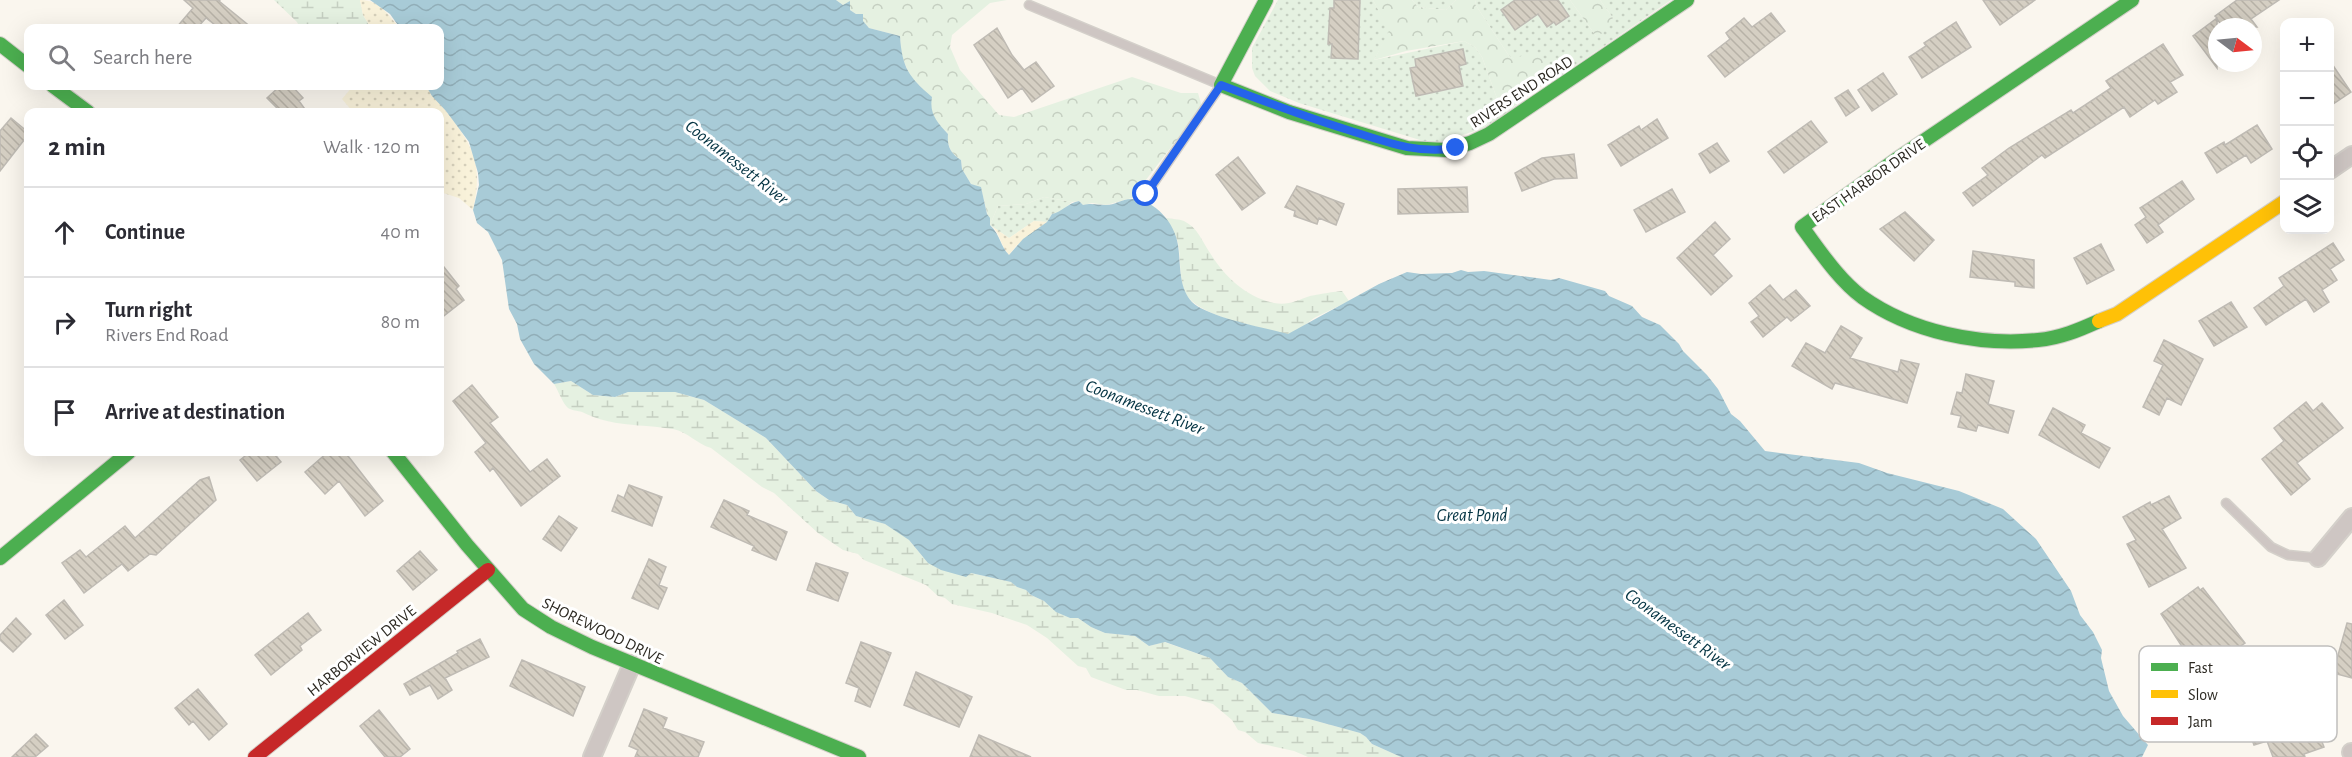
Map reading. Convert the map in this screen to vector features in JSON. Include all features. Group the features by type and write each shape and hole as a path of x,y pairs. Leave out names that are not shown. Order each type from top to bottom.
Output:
{"street":[{"path":"1221,85 1266,0"},
{"name":"RIVERS END ROAD","path":"1221,85 1289,112 1396,146 1446,150 1470,143 1489,134 1687,0"},
{"name":"EAST HARBOR DRIVE","path":"2132,0 1897,159 1802,227 1834,269 1854,289 1887,312 1927,330 1994,342 2039,340 2072,333 2117,314 2280,205"},
{"path":"3,53 24,64"},
{"path":"58,90 83,108"},
{"path":"2334,167 2352,154"},
{"path":"0,558 124,456"},
{"name":"SHOREWOOD DRIVE","path":"396,456 488,570 523,609 551,627 632,664 859,757"},
{"path":"2318,558 2352,517"},
{"name":"HARBORVIEW DRIVE","path":"255,757 488,570"},
{"path":"592,757 632,664"}],"lane":[{"path":"1029,5 1221,85 1146,194"},
{"path":"2226,503 2271,547 2288,555 2318,558"}],"green space":[{"path":"274,0 360,0 363,15 369,24 298,24"},
{"path":"836,0 1007,0 990,3 952,35 950,47 960,70 999,115 1014,117 1132,77 1181,93 1198,93 1202,107 1132,198 1106,205 1092,203 1083,205 1079,201 1044,197 1026,204 998,206 990,225 981,188 971,184 962,169 961,160 950,149 948,134 936,121 920,86 911,78 901,55 900,36 869,28 856,14"},
{"path":"1278,0 1373,0 1390,31 1374,60 1464,41 1475,47 1482,57 1503,115 1481,129 1433,144 1299,103 1270,91 1255,76 1252,68 1252,48"},
{"path":"1373,0 1412,0 1418,7 1446,10 1456,0 1476,0 1475,4 1509,56 1515,59 1534,50 1541,55 1554,76 1503,115 1482,57 1475,47 1464,41 1406,51 1374,60 1389,31"},
{"path":"1412,0 1456,0 1446,10 1418,7"},
{"path":"1476,0 1570,0 1596,36 1613,18 1600,0 1671,0 1553,81 1509,56 1475,4"},
{"path":"1570,0 1600,0 1613,18 1603,33 1596,36"},
{"path":"1044,197 1072,202 1060,212 1052,214 1047,222 1034,221 1009,238 990,225 998,206 1026,204"},
{"path":"1166,218 1184,221 1193,227 1229,278 1254,296 1284,304 1310,296 1342,291 1349,301 1314,318 1288,335 1214,314 1190,299 1184,290 1178,243"},
{"path":"571,381 593,395 615,397 628,392 675,392 704,400 766,438 816,491 829,500 847,505 856,516 885,524 898,531 923,557 971,573 1011,582 1044,601 1057,612 1070,618 1078,618 1105,633 1135,636 1149,646 1164,642 1210,658 1228,677 1242,683 1272,713 1309,719 1360,733 1372,744 1401,757 1308,757 1294,751 1258,743 1245,732 1238,730 1232,720 1213,704 1185,696 1159,696 1137,690 1126,690 1091,677 1086,668 1078,666 1047,638 1027,625 992,613 952,604 938,596 926,585 864,560 858,554 843,550 818,533 774,493 762,487 711,448 683,433 673,429 604,420 568,408 554,384"}],"sand":[{"path":"360,0 378,5 397,24 369,24 363,15"},
{"path":"350,90 429,90 443,108 350,108 342,99"},
{"path":"444,109 469,146 476,168 476,194 473,210 459,198 444,193"},
{"path":"1034,221 1047,222 1016,246 1009,255 993,227 1009,238"}],"water":[{"name":"Great Pond","path":"370,0 836,0 843,5 850,1 850,10 856,14 863,14 863,21 869,28 900,36 908,71 932,97 933,113 937,122 948,134 950,149 961,160 962,169 971,184 981,187 990,225 1009,255 1023,239 1047,222 1052,214 1068,205 1079,201 1083,205 1106,205 1129,199 1141,200 1156,208 1173,229 1178,245 1182,282 1192,302 1223,317 1288,334 1379,284 1407,272 1452,273 1461,270 1551,280 1559,278 1605,291 1609,296 1632,306 1642,317 1660,325 1679,344 1718,389 1731,414 1740,421 1765,451 1859,463 1887,473 1959,491 2003,509 2036,539 2071,591 2080,615 2093,632 2102,650 2101,658 2109,691 2123,716 2139,735 2139,742 2145,742 2148,745 2142,757 1401,757 1372,744 1360,733 1309,719 1272,713 1242,683 1228,677 1210,658 1165,642 1149,646 1135,636 1105,633 1078,618 1070,618 1056,612 1044,601 1011,582 971,573 966,577 941,570 928,563 909,540 885,524 856,516 847,505 829,500 816,491 766,438 704,400 675,392 628,392 615,397 593,395 571,381 554,384 534,364 520,339 517,324 509,309 502,260 488,232 477,223 473,210 479,185 478,173 469,142 428,90 444,90 444,24 397,24 390,14"}],"building":[{"path":"184,0 220,0 247,24 214,24 206,18 201,24 179,24 193,8"},
{"path":"1334,0 1360,0 1358,59 1331,58 1332,44 1328,44 1330,8 1334,8"},
{"path":"1515,0 1558,0 1569,16 1556,25 1554,22 1547,27 1538,14 1515,30 1501,10"},
{"path":"1983,0 2035,0 2000,25"},
{"path":"2237,0 2279,0 2252,18 2217,18 2215,16"},
{"path":"1771,13 1785,31 1725,77 1708,56 1730,39 1726,33 1744,18 1752,27"},
{"path":"1956,22 1971,47 1922,78 1909,57 1926,46 1924,43"},
{"path":"2208,25 2208,56 2193,36"},
{"path":"997,28 1012,55 1024,70 1036,62 1054,86 1032,102 1022,88 1008,98 974,45"},
{"path":"2163,44 2183,75 2170,82 2177,92 2158,104 2155,100 2130,117 2124,107 2045,158 2042,155 1973,206 1963,193 1988,175 1982,168 2009,148 2071,110 2073,113 2111,88 2106,81"},
{"path":"1463,49 1466,64 1459,66 1463,86 1416,96 1410,68 1416,67 1415,59"},
{"path":"2334,67 2351,92 2334,103"},
{"path":"1883,73 1897,94 1872,111 1858,90"},
{"path":"276,90 296,90 303,98 299,101 304,108 277,108 267,98"},
{"path":"1848,90 1859,107 1846,116 1835,98"},
{"path":"11,118 24,129 24,140 0,171 0,131"},
{"path":"1657,119 1668,138 1621,166 1608,145 1639,126 1641,130"},
{"path":"1811,121 1827,142 1784,173 1768,152"},
{"path":"2257,125 2272,149 2251,163 2246,155 2217,173 2205,153 2224,142 2225,145"},
{"path":"1717,143 1729,161 1710,173 1699,154"},
{"path":"1574,154 1577,178 1554,179 1522,191 1515,173 1542,158"},
{"path":"1238,157 1265,193 1242,210 1216,175"},
{"path":"2182,181 2194,199 2158,225 2163,232 2147,243 2135,225 2146,217 2140,208"},
{"path":"1297,186 1344,204 1336,225 1319,218 1317,224 1294,216 1295,211 1285,207"},
{"path":"1467,187 1468,212 1398,214 1398,189"},
{"path":"1672,189 1685,212 1646,232 1634,210"},
{"path":"1905,212 1934,240 1914,261 1880,229"},
{"path":"1715,222 1730,239 1713,255 1732,276 1711,295 1677,258"},
{"path":"2333,243 2344,260 2330,269 2337,280 2322,290 2329,302 2314,312 2306,299 2266,325 2254,308 2284,286 2279,278"},
{"path":"2101,244 2114,270 2087,284 2074,258"},
{"path":"1973,251 2034,260 2034,288 2015,286 2015,282 1970,277"},
{"path":"444,267 459,286 456,289 464,300 444,316"},
{"path":"1770,285 1783,300 1796,290 1810,306 1791,321 1787,317 1763,337 1751,322 1759,316 1749,303"},
{"path":"2231,302 2247,327 2214,346 2199,321"},
{"path":"1841,326 1862,338 1850,358 1898,372 1901,360 1919,364 1907,403 1835,383 1832,389 1792,366 1806,343 1825,353"},
{"path":"2164,340 2203,359 2181,405 2167,398 2159,415 2143,407 2163,365 2154,361"},
{"path":"1966,374 1994,381 1988,404 2014,411 2008,433 1978,425 1976,431 1958,427 1961,416 1951,414 1957,392 1962,393"},
{"path":"472,385 498,417 490,423 530,472 547,459 560,476 521,506 493,468 490,471 475,452 486,443 453,401"},
{"path":"2306,402 2313,411 2322,403 2343,428 2297,463 2310,479 2291,495 2262,459 2284,441 2274,428"},
{"path":"2053,408 2085,425 2081,433 2110,448 2099,468 2039,435"},
{"path":"245,456 276,456 281,462 257,481 240,460"},
{"path":"323,456 348,456 383,501 365,516 339,481 325,494 305,472"},
{"path":"209,477 216,500 156,555 150,554 128,571 122,564 84,593 62,563 80,550 86,557 125,526 135,538 200,480"},
{"path":"629,485 662,497 652,526 612,511 618,495 624,498"},
{"path":"2169,496 2181,518 2162,529 2186,568 2149,587 2127,544 2136,540 2123,517 2150,502 2151,505"},
{"path":"724,500 749,511 747,515 787,532 776,560 752,550 754,546 711,527"},
{"path":"559,516 577,528 561,551 543,539"},
{"path":"420,551 437,570 413,590 397,571"},
{"path":"649,559 666,567 659,585 667,588 658,609 632,598"},
{"path":"816,563 848,573 838,601 807,590"},
{"path":"2198,587 2200,590 2203,588 2245,643 2241,646 2182,646 2161,614"},
{"path":"64,600 83,625 65,639 46,615"},
{"path":"308,613 321,630 300,646 302,650 271,675 255,655"},
{"path":"16,618 31,634 13,652 0,640 0,635"},
{"path":"2347,623 2352,624 2352,678 2337,674 2337,659"},
{"path":"480,639 489,657 445,678 452,690 438,699 430,685 410,695 404,684"},
{"path":"861,642 891,653 870,707 855,701 859,688 846,683"},
{"path":"522,660 585,687 573,716 510,686"},
{"path":"916,672 972,697 959,727 904,705"},
{"path":"198,689 227,724 209,740 193,721 189,725 175,708"},
{"path":"644,709 667,718 663,728 704,742 698,757 635,757 638,750 629,746"},
{"path":"379,710 410,749 400,757 385,757 360,726"},
{"path":"36,734 48,746 35,757 12,757"},
{"path":"979,735 1031,757 970,757"},
{"path":"2267,742 2322,742 2324,747 2304,754 2305,757 2273,757"}],"traffic: fast":[{"path":"1266,0 1221,85 1289,112 1407,148 1446,150 1470,143 1489,134 1687,0"},
{"path":"2099,321 2054,337 2016,341 1969,338 1924,328 1881,309 1853,290 1802,227 1897,159 2132,0"},
{"path":"0,44 24,63"},
{"path":"58,90 83,108"},
{"path":"0,558 124,456"},
{"path":"396,456 467,545 523,609 551,627 592,647 859,757"}],"traffic: slow":[{"path":"2099,321 2117,314 2280,205"}],"traffic: jam":[{"path":"255,757 488,570"}],"route":[{"path":"1146,194 1221,85 1289,112 1396,146 1432,150 1456,148"}],"water label":[{"name":"Coonamessett River","path":"737,162"},
{"name":"Coonamessett River","path":"1145,407"},
{"name":"Coonamessett River","path":"1678,629"}]}
